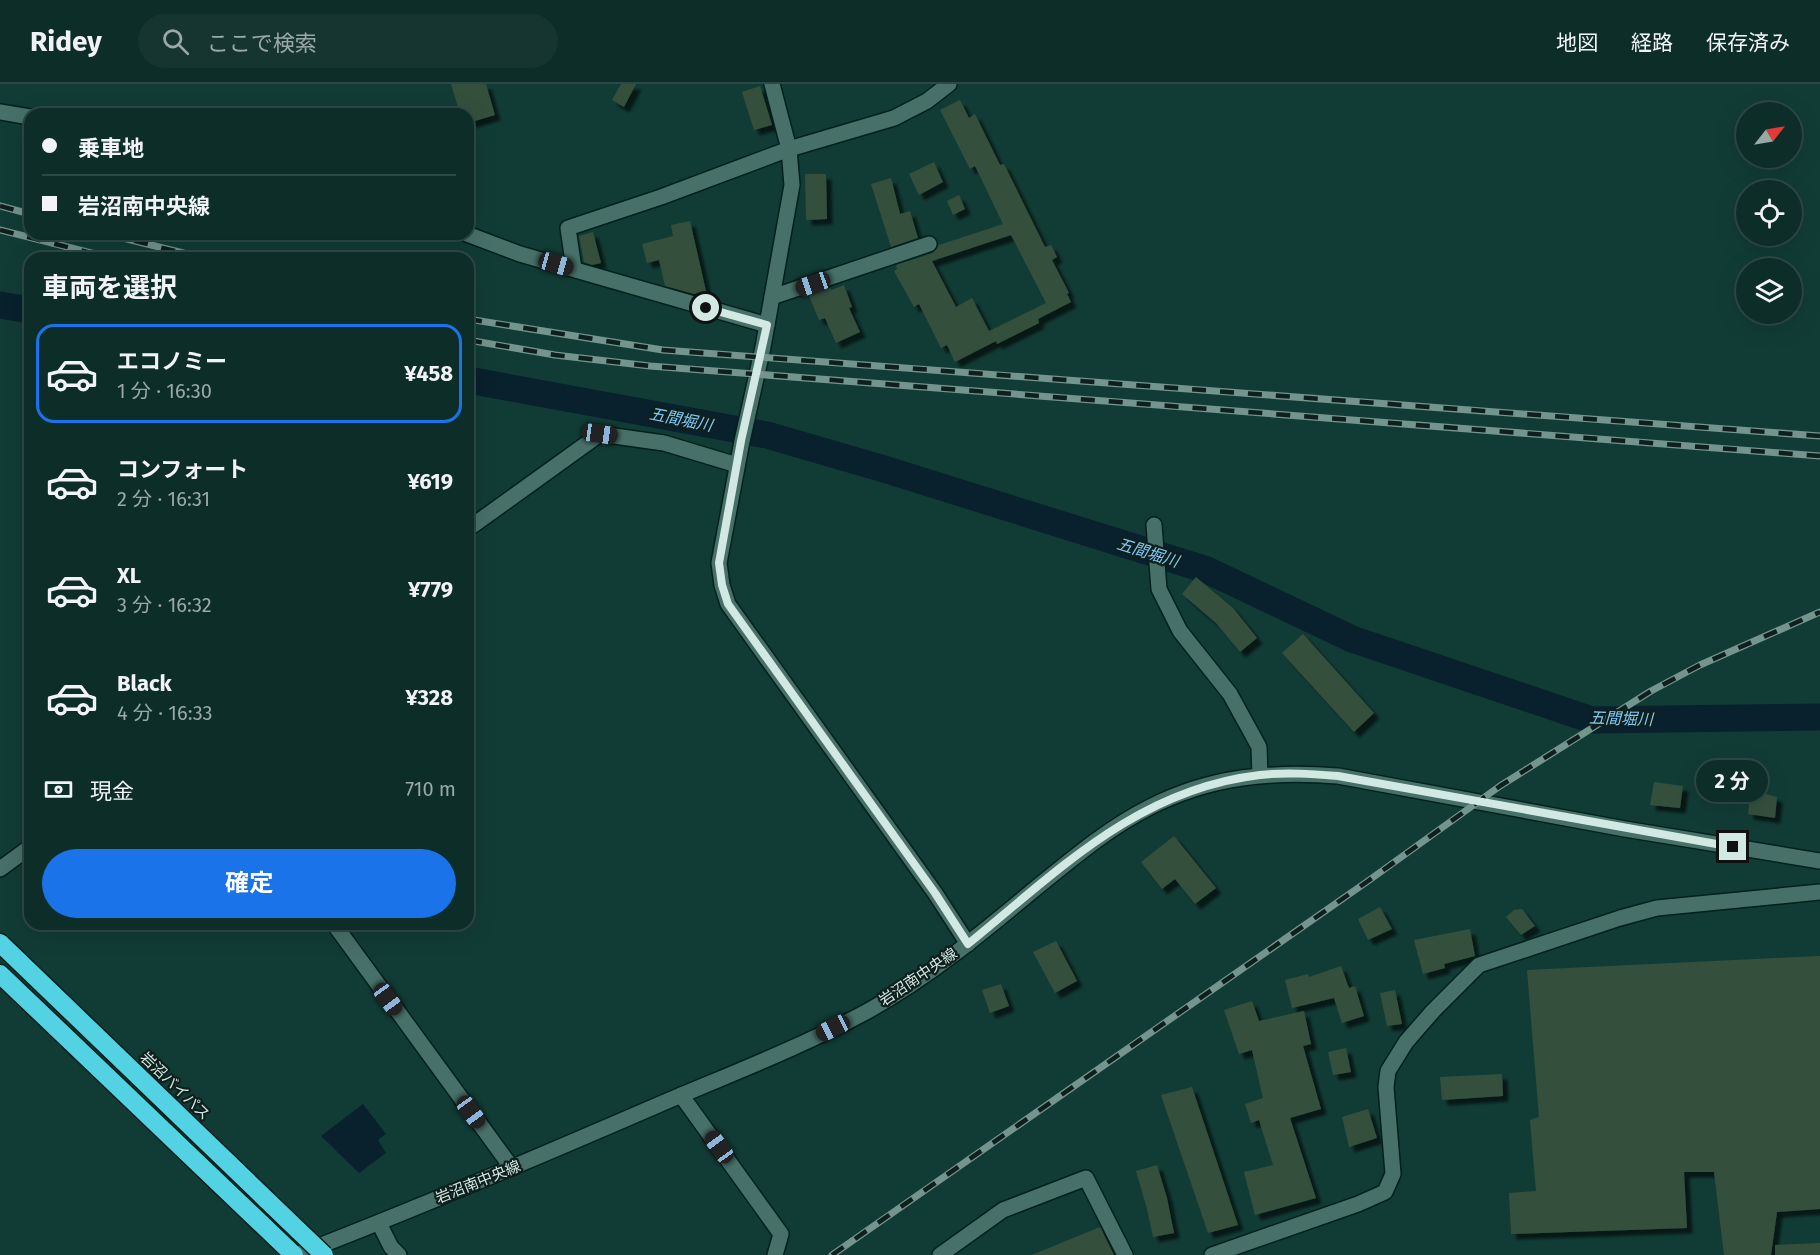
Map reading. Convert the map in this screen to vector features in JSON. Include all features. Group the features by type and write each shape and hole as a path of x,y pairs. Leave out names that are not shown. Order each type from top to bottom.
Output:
{"highway":[{"name":"岩沼バイパス","path":"0,944 324,1255"},
{"path":"0,974 295,1255"}],"street":[{"path":"772,84 789,149 792,185 767,325 741,441 719,563 722,585 728,604 935,893 968,944"},
{"path":"574,270 568,228 661,197 789,149 894,118 927,101 949,84"},
{"path":"0,112 24,116"},
{"path":"474,237 520,254 767,325"},
{"path":"772,297 929,244"},
{"path":"474,525 600,434 664,442 737,465"},
{"path":"1154,525 1159,589 1180,631 1230,694 1259,747 1260,775"},
{"name":"岩沼南中央線","path":"295,1255 512,1168 816,1037 867,1011 968,944 1079,853 1123,822 1152,806 1217,782 1260,775 1295,773 1338,776 1625,829 1820,861"},
{"path":"0,869 24,851"},
{"path":"1212,1255 1358,1204 1385,1192 1393,1174 1386,1087 1388,1071 1406,1042 1479,965 1657,908 1820,892"},
{"path":"338,930 512,1168"},
{"path":"681,1095 781,1234 776,1255"},
{"path":"940,1255 1003,1210 1086,1178 1125,1255"},
{"path":"379,1223 391,1247 399,1255"}],"water":[{"path":"363,1104 386,1134 378,1140 386,1153 359,1173 321,1136"}],"building":[{"path":"451,84 486,84 495,115 474,121 474,108 458,108"},
{"path":"621,84 636,84 624,107 612,100"},
{"path":"760,86 772,125 754,130 742,92"},
{"path":"960,100 969,118 975,114 1000,165 1004,164 1045,247 1051,245 1057,257 1052,260 1069,293 1067,294 1071,302 1038,319 1039,323 955,362 947,345 941,348 919,304 914,307 894,271 897,269 896,265 933,253 939,245 1003,224 975,166 970,169 940,110","holes":["1011,235 1046,303 989,331 972,298 956,307 932,261"]},
{"path":"934,162 943,182 919,195 909,174"},
{"path":"805,174 826,174 827,219 806,220"},
{"path":"891,178 900,214 910,211 918,238 891,247 871,184"},
{"path":"959,195 965,209 953,215 947,201"},
{"path":"690,221 706,291 694,294 665,286 659,260 647,263 642,244 673,236 671,225"},
{"path":"593,232 601,263 592,265 584,262 579,236"},
{"path":"844,285 852,307 849,308 860,332 836,343 825,318 819,320 809,296"},
{"path":"1196,577 1233,608 1257,638 1240,652 1216,623 1182,594"},
{"path":"1303,634 1374,713 1354,732 1282,653"},
{"path":"1716,760 1752,766 1749,783 1713,777"},
{"path":"1654,782 1683,786 1680,808 1650,805"},
{"path":"1751,790 1777,797 1775,818 1748,814"},
{"path":"1174,836 1216,888 1195,904 1175,879 1162,889 1141,862"},
{"path":"1380,907 1392,929 1368,940 1358,919"},
{"path":"1522,909 1535,926 1521,935 1506,917 1514,910"},
{"path":"1470,929 1475,956 1444,964 1445,968 1423,974 1414,940"},
{"path":"1056,941 1077,981 1055,993 1033,952"},
{"path":"1820,956 1820,1209 1777,1212 1771,1255 1724,1255 1714,1172 1684,1172 1687,1228 1511,1234 1509,1193 1536,1191 1530,1120 1539,1117 1527,970"},
{"path":"1341,966 1349,988 1355,986 1364,1016 1342,1023 1334,998 1292,1008 1285,980 1308,974 1309,977"},
{"path":"1001,984 1009,1006 990,1013 982,990"},
{"path":"1395,990 1402,1024 1387,1026 1380,993"},
{"path":"1252,1001 1259,1021 1304,1011 1311,1044 1303,1046 1321,1109 1290,1118 1316,1198 1255,1215 1244,1172 1273,1165 1259,1120 1251,1123 1245,1104 1263,1098 1252,1050 1239,1054 1224,1010"},
{"path":"1346,1048 1351,1072 1333,1075 1328,1052"},
{"path":"1502,1074 1503,1096 1442,1100 1440,1077"},
{"path":"1192,1087 1238,1225 1208,1233 1161,1095"},
{"path":"1368,1109 1377,1138 1349,1147 1342,1117"},
{"path":"1157,1165 1174,1233 1153,1237 1136,1171"},
{"path":"1100,1227 1114,1255 1032,1255"},
{"path":"1820,1243 1820,1255 1775,1255 1775,1245"}],"waterway":[{"name":"五間堀川","path":"0,305 24,309"},
{"name":"五間堀川","path":"474,381 767,435 884,469 1207,570 1352,639 1592,720 1820,717"}],"railway":[{"path":"0,206 24,212"},
{"path":"0,230 24,236"},
{"path":"40,240 87,252"},
{"path":"131,240 179,252"},
{"path":"474,320 663,350 1820,436"},
{"path":"474,341 555,355 650,366 1820,456"},
{"path":"832,1255 1368,881 1500,786 1651,691 1700,665 1820,612"}],"route":[{"path":"706,308 767,325 741,441 719,563 728,604 935,893 968,944 1079,853 1123,822 1183,793 1217,782 1260,775 1295,773 1338,776 1733,847"}]}
